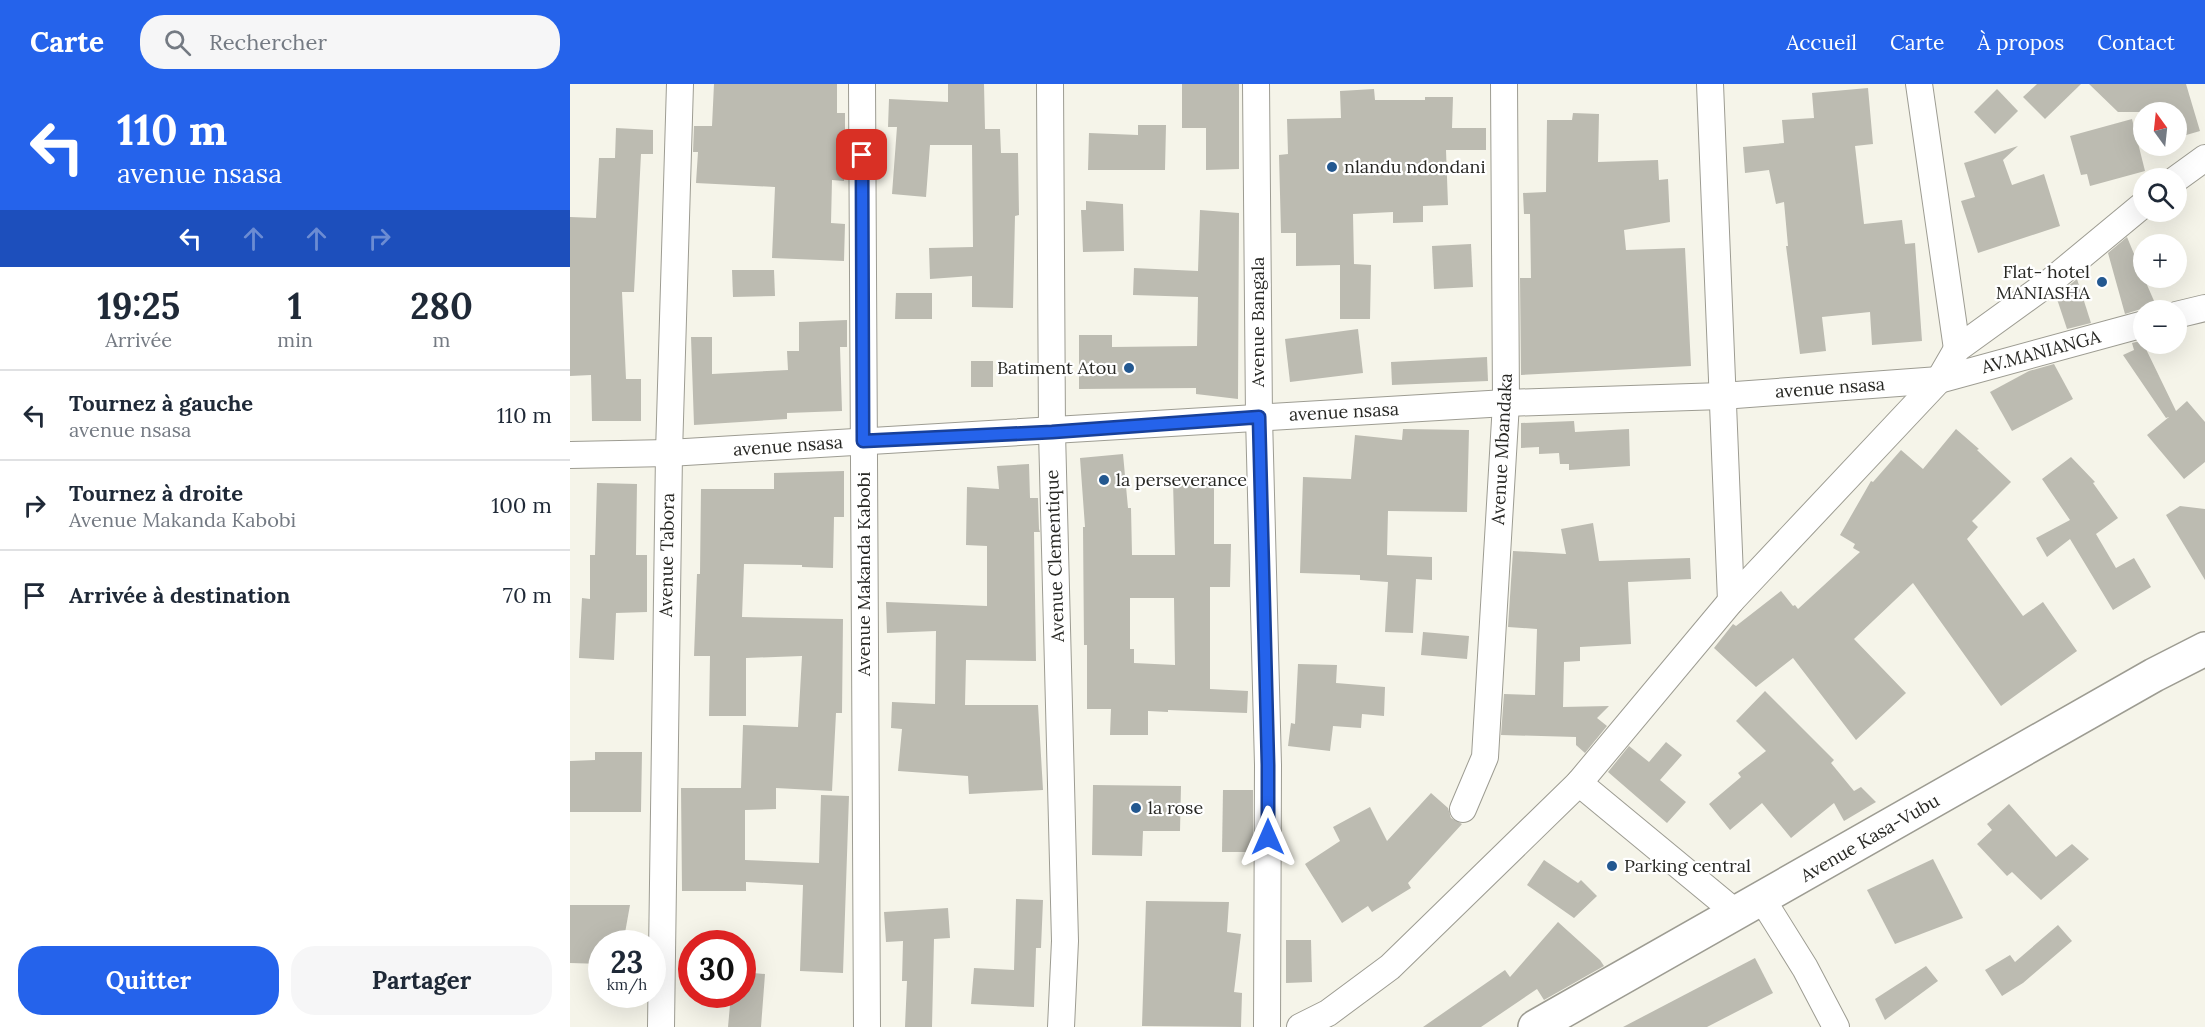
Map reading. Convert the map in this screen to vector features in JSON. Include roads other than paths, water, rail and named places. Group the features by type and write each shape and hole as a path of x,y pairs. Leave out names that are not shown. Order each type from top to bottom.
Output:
{"highway":[{"name":"Avenue Kasa-Vubu","path":"1534,1027 2154,675 2205,649"}],"street":[{"name":"Avenue Tabora","path":"661,1027 669,453 680,84"},
{"name":"Avenue Makanda Kabobi","path":"862,84 867,1027"},
{"name":"Avenue Clementique","path":"1050,84 1052,432 1065,941 1061,1027"},
{"name":"Avenue Bangala","path":"1257,84 1259,417 1268,765 1267,1027"},
{"name":"Avenue Mbandaka","path":"1463,809 1485,757 1506,403 1504,84"},
{"path":"1710,84 1731,601"},
{"path":"1924,86 1957,349"},
{"path":"2187,171 2205,158"},
{"path":"1300,1027 1328,1013 1390,967 1579,783 1731,601 1939,381 1957,349 2051,281 2133,213"},
{"path":"2187,312 2205,308"},
{"name":"AV.MANIANGA","path":"1939,381 2133,327"},
{"name":"avenue nsasa","path":"570,455 669,453 1052,432 1506,403 1722,396 1939,381"},
{"path":"1579,783 1749,906 1805,968 1836,1027"}],"place":[{"name":"nlandu ndondani","path":"1332,167"},
{"name":"Flat- hotel MANIASHA","path":"2102,282"},
{"name":"Batiment Atou","path":"1129,368"},
{"name":"la perseverance","path":"1104,480"},
{"name":"la rose","path":"1136,808"},
{"name":"Parking central","path":"1612,866"}]}
